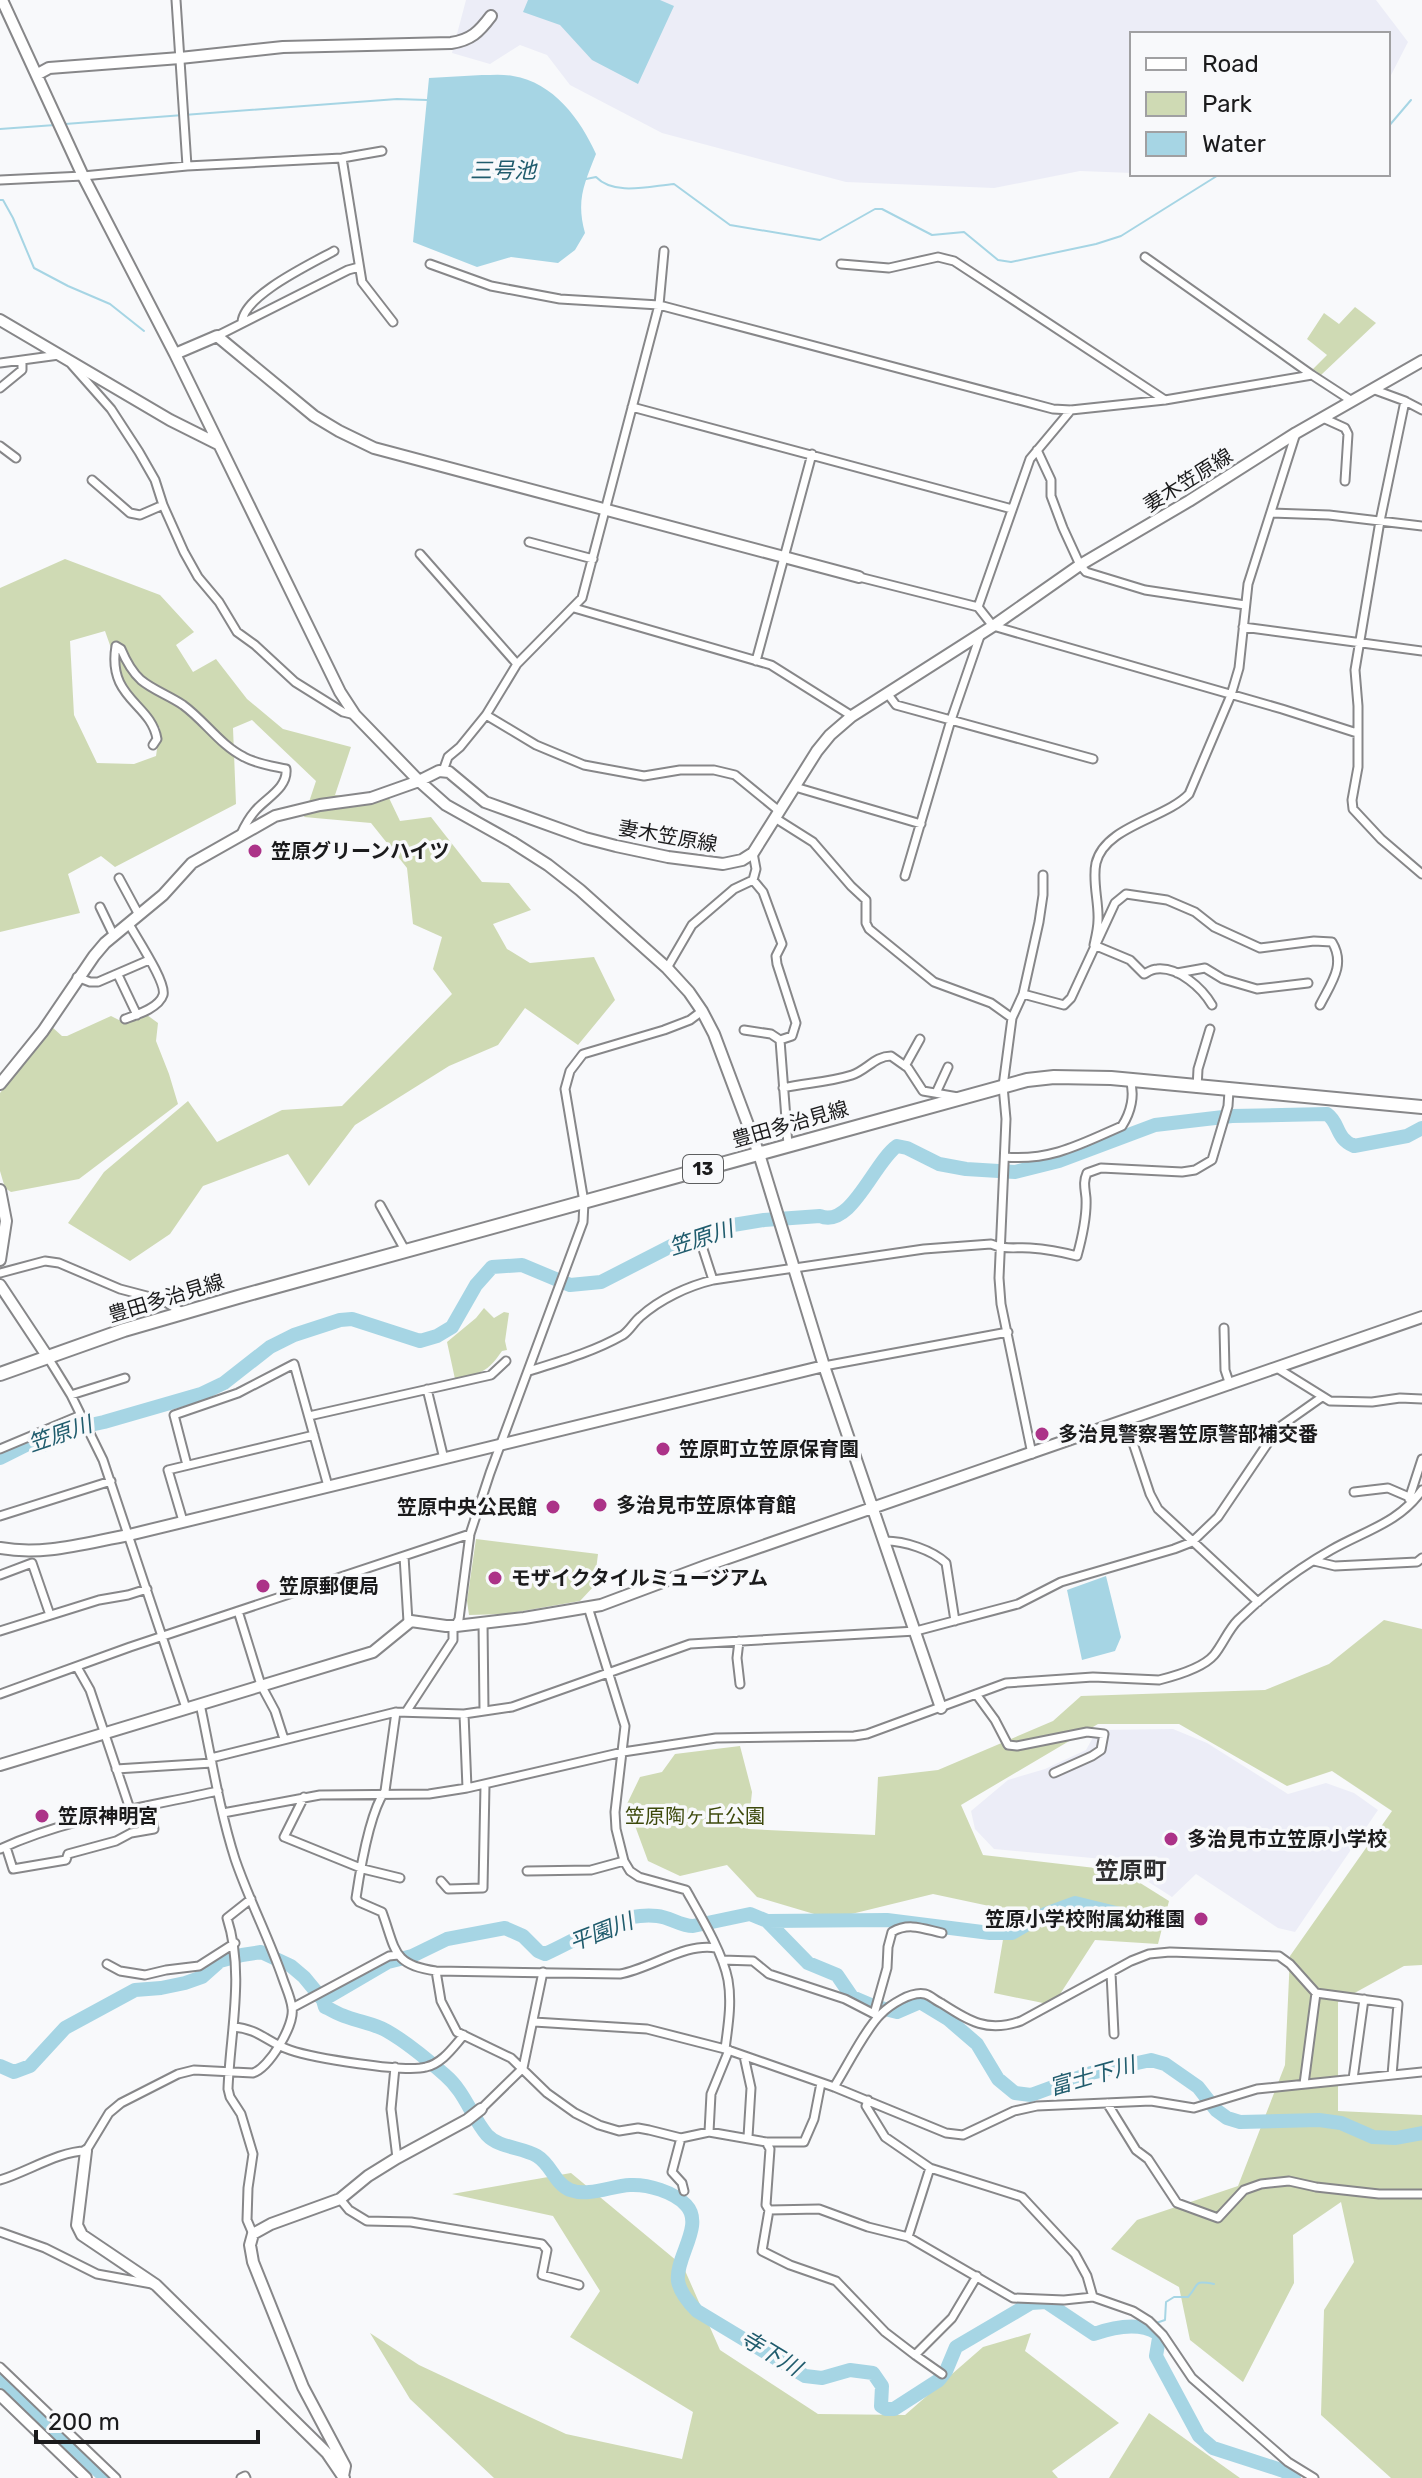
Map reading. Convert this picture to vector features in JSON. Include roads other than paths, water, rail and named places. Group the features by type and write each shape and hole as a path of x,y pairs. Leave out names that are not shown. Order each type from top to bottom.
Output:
{"main road":[{"name":"豊田多治見線","path":"0,1374 124,1330 1027,1080 1054,1077 1130,1080 1422,1107"}],"street":[{"path":"2,0 83,176 175,354 306,627 355,715 446,805 548,865 580,890 667,968 702,1011 714,1034 759,1154 824,1366 941,1708"},
{"path":"176,0 187,166"},
{"path":"38,74 49,68 283,47 451,43 477,34 491,16"},
{"path":"0,180 342,158 382,151"},
{"path":"342,158 362,282 393,322"},
{"path":"242,322 242,315 266,289 334,251"},
{"path":"0,1084 43,1031 99,949 163,895 192,863 275,816 320,805 371,798 443,771 448,757 486,715 517,664 582,598 659,305 664,251"},
{"path":"841,264 889,268 938,257 954,261 1165,400"},
{"path":"1145,257 1352,401"},
{"path":"430,264 491,286 560,299 659,305 1053,409 1071,410 1165,400 1312,375"},
{"path":"175,354 359,267"},
{"path":"0,320 170,420 218,444"},
{"path":"217,336 314,416 356,440 392,454 978,607 993,626 1357,733"},
{"path":"0,363 59,355"},
{"path":"0,388 22,370 22,362"},
{"path":"69,362 111,409 155,480 163,505 198,577 219,602 237,632 295,682 343,712 355,715"},
{"name":"妻木笠原線","path":"443,771 454,775 485,802 585,838 668,857 723,864 742,860 753,853 830,735 852,716 981,634 1080,565 1296,433 1420,364"},
{"path":"1375,390 1422,410"},
{"path":"1405,401 1380,521 1355,670 1358,767 1352,800 1353,809 1381,839 1422,874"},
{"path":"632,407 1012,509"},
{"path":"978,607 1030,459 1071,410"},
{"path":"1323,418 1345,428 1348,434 1345,481"},
{"path":"1094,945 1098,920 1096,870 1103,849 1115,837 1180,803 1189,794 1231,695 1239,668 1248,584 1296,433"},
{"path":"0,446 16,458"},
{"path":"1037,450 1051,480 1051,496 1059,517 1086,572 1145,590 1245,605"},
{"path":"756,661 812,454"},
{"path":"92,480 130,513 140,515 163,505"},
{"path":"1271,513 1329,515 1422,526"},
{"path":"529,542 593,559"},
{"path":"420,554 517,664"},
{"path":"574,608 771,665 852,716"},
{"path":"1243,627 1422,651"},
{"path":"905,876 951,720 981,634"},
{"path":"153,745 157,739 155,728 118,682 116,646 142,680 200,718 224,744 242,757 286,769 284,781 257,808 240,836"},
{"path":"887,693 896,705 1093,759"},
{"path":"486,715 536,745 584,765 644,776 680,770 714,770 735,775 813,842 866,900 869,929 934,982 991,1003 1012,1018"},
{"path":"795,787 921,824"},
{"path":"667,968 692,925 734,889 753,880 756,869 753,853"},
{"path":"1032,1454 1001,1304 1000,1248 1006,1119 1003,1086 1012,1018 1023,994 1039,922 1043,875"},
{"path":"119,878 139,915"},
{"path":"753,880 767,900 782,944 776,956 777,964 796,1023 792,1036 780,1040"},
{"path":"1023,994 1064,1005 1071,998 1115,903 1126,894 1167,900 1195,912 1214,927 1260,948 1325,940 1332,942 1338,952 1337,971 1320,1005"},
{"path":"100,907 114,936"},
{"path":"125,1019 137,1015 164,992 158,974 129,924"},
{"path":"1094,945 1130,960 1144,974 1157,969 1177,973 1192,982 1212,1005"},
{"path":"77,977 94,983 149,960"},
{"path":"1177,973 1205,968 1223,979 1257,989 1308,983"},
{"path":"118,975 137,1015"},
{"path":"406,1712 453,1640 470,1534 583,1222 584,1202 565,1089 570,1071 583,1054 664,1030 690,1020 702,1011"},
{"path":"1197,1088 1198,1069 1210,1029"},
{"path":"744,1030 771,1034 780,1040"},
{"path":"905,1066 920,1039"},
{"path":"780,1040 788,1145"},
{"path":"783,1088 852,1075 879,1058 891,1056 905,1066 923,1091 960,1098"},
{"path":"936,1093 948,1067"},
{"path":"1005,1157 1027,1159 1052,1155 1122,1126 1134,1092 1130,1080"},
{"path":"529,1371 584,1354 625,1333 656,1305 713,1280 924,1249 991,1244 1000,1248 1030,1248 1077,1256 1082,1239 1086,1199 1084,1180 1087,1173 1101,1168 1195,1170 1215,1157 1229,1091"},
{"path":"0,1190 6,1221 0,1260"},
{"path":"380,1205 405,1250"},
{"path":"702,1246 713,1280"},
{"path":"0,1273 45,1261 59,1263 108,1285 162,1300 184,1314"},
{"path":"0,1285 47,1356 93,1435 186,1708"},
{"path":"0,1765 373,1652 408,1622 456,1626 601,1605 1422,1317"},
{"path":"1224,1328 1225,1370 1230,1385"},
{"path":"0,1548 59,1550 129,1535 824,1366 1008,1332"},
{"path":"309,1416 491,1375 506,1361"},
{"path":"187,1465 174,1415 238,1393 294,1364 328,1486"},
{"path":"1277,1368 1322,1397 1343,1403 1422,1399"},
{"path":"71,1395 125,1378"},
{"path":"427,1389 444,1459"},
{"path":"116,1769 212,1760 396,1712 464,1714 512,1707 690,1644 916,1631 1018,1604 1061,1582 1192,1542 1218,1517 1278,1428 1322,1397"},
{"path":"0,1449 81,1415"},
{"path":"1126,1422 1158,1509 1258,1602"},
{"path":"183,1521 168,1470 314,1435"},
{"path":"1406,1509 1422,1459"},
{"path":"0,1516 111,1481"},
{"path":"1354,1492 1388,1488 1409,1497"},
{"path":"223,1813 304,1797 429,1794 485,1785 623,1752 716,1738 854,1736 1006,1683 1093,1677 1159,1680 1207,1662 1232,1627 1258,1602 1332,1549 1391,1521 1422,1490"},
{"path":"0,1694 470,1534"},
{"path":"885,1541 899,1541 941,1558 946,1563 955,1621"},
{"path":"404,1556 408,1622"},
{"path":"1314,1561 1335,1566 1420,1562"},
{"path":"0,1575 32,1563 50,1615"},
{"path":"0,1631 99,1600 147,1589"},
{"path":"588,1607 625,1726 615,1812 624,1861 635,1875 686,1890 722,1960 728,1980 730,2011 727,2049 711,2094 709,2132"},
{"path":"238,1611 261,1685 275,1711 284,1739"},
{"path":"483,1622 484,1711"},
{"path":"739,1641 740,1684"},
{"path":"77,1667 90,1690 130,1809"},
{"path":"976,1694 1008,1745 1017,1746 1087,1732 1104,1734 1101,1750 1054,1773"},
{"path":"200,1704 236,1860 279,1966 292,2008 290,2022 279,2046 260,2071 194,2070 178,2074 121,2103 109,2113 86,2151 77,2225 82,2235 156,2285 327,2453 344,2477"},
{"path":"396,1712 385,1791 373,1822 356,1898 382,1912 398,1955 405,1963 414,1968 436,1971 620,1974 638,1971 697,1946 716,1948"},
{"path":"464,1714 467,1788"},
{"path":"441,1881 448,1889 483,1888 485,1785"},
{"path":"150,1806 154,1829 131,1833 116,1841 68,1854 66,1860 13,1869 3,1848 130,1809 218,1791"},
{"path":"304,1797 284,1837 363,1869 400,1878"},
{"path":"527,1871 591,1870 624,1861"},
{"path":"251,1899 227,1918 236,1962 230,2097 241,2114 253,2154 248,2188 247,2220 253,2234 250,2245 253,2262 303,2387 345,2466 344,2477"},
{"path":"834,2087 878,2011 892,1932 901,1927 915,1926 942,1933"},
{"path":"107,1964 120,1971 145,1975 199,1966 235,1946"},
{"path":"722,1960 753,1961 769,1974 878,2011 913,1995 925,1994 967,2019 992,2027 1021,2021 1149,1954 1279,1956 1316,1993 1398,2004 1392,2075"},
{"path":"292,2008 389,1956 398,1955"},
{"path":"436,1971 441,2001 452,2026 511,2058 547,2093 575,2113 619,2131 649,2130 681,2138 709,2132 766,2142 804,2142 814,2119 821,2083"},
{"path":"253,2234 271,2224 340,2199 368,2176 481,2109 523,2068 543,1972"},
{"path":"1111,1973 1114,2034"},
{"path":"1304,2084 1316,1993"},
{"path":"1353,2079 1364,1999"},
{"path":"534,2022 647,2029 727,2049 868,2100 946,2133 963,2135 1014,2111 1037,2106 1151,2101 1194,2108 1257,2089 1422,2072"},
{"path":"233,2027 249,2028 279,2046 315,2057 395,2067 427,2067 437,2063 464,2035"},
{"path":"744,2056 751,2088 748,2137"},
{"path":"395,2067 391,2109 397,2158"},
{"path":"868,2100 866,2106 885,2137 930,2168 1022,2197 1075,2254 1087,2276 1093,2297"},
{"path":"1107,2103 1136,2150 1148,2159 1177,2203 1218,2218 1244,2190 1261,2184 1289,2181 1379,2194 1422,2194"},
{"path":"681,2138 672,2172 682,2183 684,2191"},
{"path":"766,2142 770,2149 766,2205 769,2210 762,2251 790,2265 836,2281 885,2332 942,2374"},
{"path":"0,2180 73,2151 86,2151"},
{"path":"908,2237 930,2168"},
{"path":"340,2199 349,2210 367,2221 411,2222 542,2244 547,2250 542,2275 579,2285"},
{"path":"769,2210 819,2209 868,2227 908,2237 1013,2298 1064,2300 1093,2297 1119,2305 1149,2321 1192,2378 1288,2462 1314,2478"},
{"path":"0,2232 45,2248 97,2274 156,2285"},
{"path":"915,2355 952,2318 977,2276"},
{"path":"0,2367 116,2478"},
{"path":"0,2395 86,2478"}],"water":[{"path":"528,0 660,0 674,6 638,84 592,60 560,25 523,12"},
{"name":"三号池","path":"509,75 541,86 553,94 574,116 596,154 583,193 581,211 585,233 575,250 558,263 511,257 477,267 413,242 429,78"},
{"path":"1106,1576 1121,1637 1115,1651 1082,1660 1067,1590"}],"waterway":[{"path":"65,124 397,99 427,100"},
{"path":"1390,125 1411,100"},
{"path":"0,129 55,125"},
{"path":"586,179 596,177 604,183 622,188 674,184 730,225 820,240 875,209 882,209 932,235 964,232 998,260 1011,262 1121,236 1217,176"},
{"path":"0,200 3,200 13,218 34,268 110,304 144,331"},
{"name":"笠原川","path":"0,1458 30,1443 43,1445 63,1431 201,1394 224,1383 270,1347 294,1335 340,1320 352,1319 420,1341 437,1336 452,1327 476,1285 492,1267 522,1265 570,1285 601,1282 683,1240 733,1225 764,1220 831,1217 852,1204 897,1146 939,1164 1015,1172 1059,1161 1155,1125 1232,1116 1327,1114 1344,1139 1354,1146 1407,1136 1422,1128"},
{"name":"平園川","path":"323,2000 388,1962 412,1956 447,1939 505,1928 523,1936 545,1954 613,1922 642,1916 662,1917 693,1926 750,1914 767,1921 887,1920 1012,1933 1045,1914 1075,1903 1124,1915"},
{"name":"富士下川","path":"767,1921 808,1963 837,1975 852,1997 897,2012 920,2002 948,2019 977,2044 998,2079 1015,2093 1031,2095 1091,2073 1151,2060 1165,2064 1198,2087 1216,2110 1240,2122 1319,2120 1341,2123 1373,2137 1396,2138 1422,2133"},
{"name":"寺下川","path":"0,2066 14,2072 30,2066 65,2028 135,1990 185,1983 202,1977 220,1961 261,1952 291,1966 304,1977 325,2007 382,2029 418,2052 452,2082 487,2135 537,2156 570,2190 592,2192 630,2185 645,2186 681,2200 691,2213 692,2222 678,2272 679,2285 685,2298 697,2311 805,2376 822,2378 850,2370 873,2373 882,2386 881,2406 894,2409 939,2380 956,2347 1031,2303 1046,2302 1094,2334 1126,2327 1157,2333 1156,2356 1199,2436 1213,2448 1284,2471 1294,2478"},
{"path":"1156,2323 1165,2320 1166,2302 1174,2297 1188,2297 1199,2283 1214,2284"},
{"path":"0,2378 106,2478"}],"place":[{"name":"笠原グリーンハイツ","path":"255,851"},
{"name":"多治見警察署笠原警部補交番","path":"1042,1434"},
{"name":"笠原町立笠原保育園","path":"663,1449"},
{"name":"多治見市笠原体育館","path":"600,1505"},
{"name":"笠原中央公民館","path":"553,1507"},
{"name":"モザイクタイルミュージアム","path":"495,1578"},
{"name":"笠原郵便局","path":"263,1586"},
{"name":"笠原神明宮","path":"42,1816"},
{"name":"多治見市立笠原小学校","path":"1171,1839"},
{"name":"笠原小学校附属幼稚園","path":"1201,1919"}],"district":[{"name":"笠原町","path":"1131,1871"}],"park label":[{"name":"笠原陶ヶ丘公園","path":"695,1816"}]}
